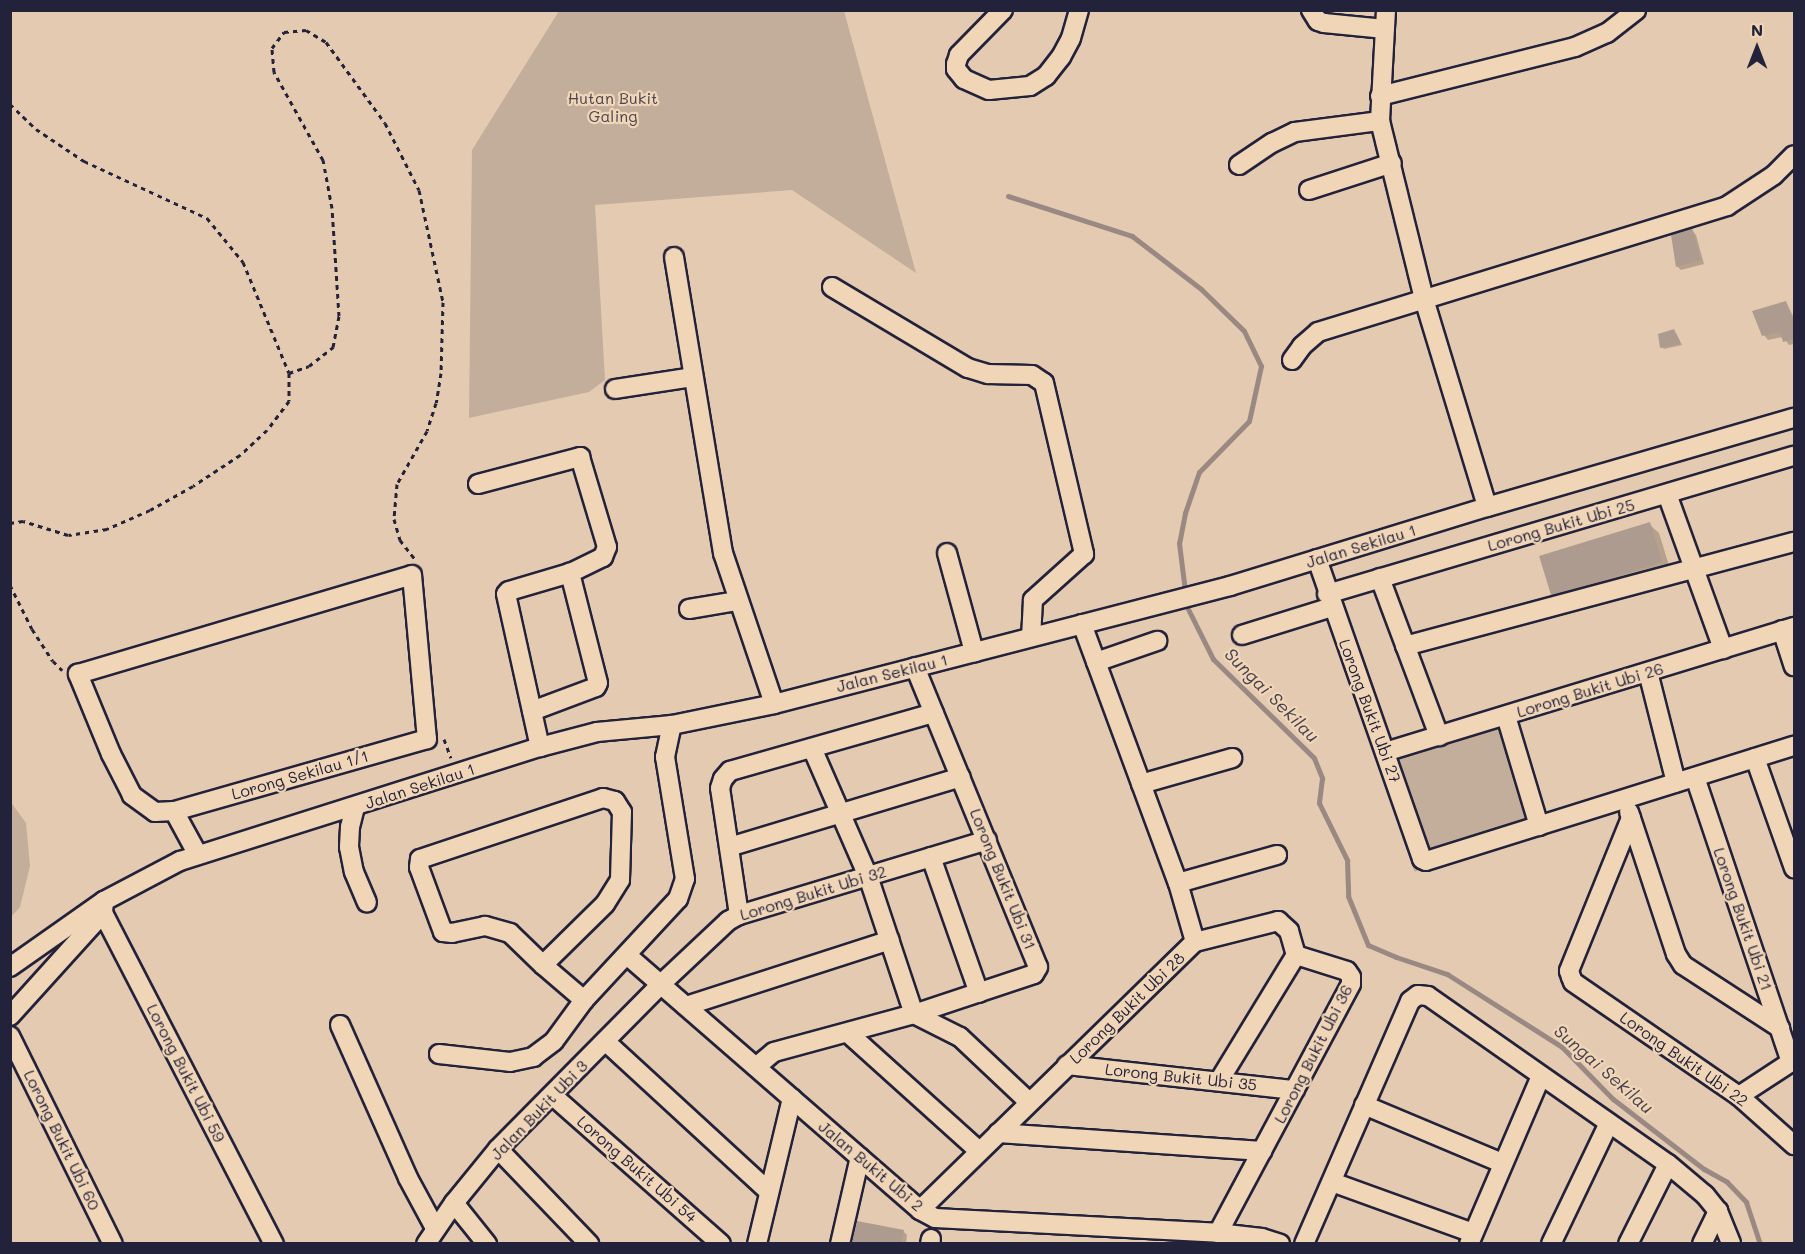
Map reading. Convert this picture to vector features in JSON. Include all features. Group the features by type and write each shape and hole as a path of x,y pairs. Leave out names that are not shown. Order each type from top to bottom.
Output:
{"street":[{"path":"1003,10 959,55 956,64 956,69 964,79 989,90 1030,86 1046,76 1066,48 1079,10"},
{"path":"1311,10 1318,21 1324,23 1386,20 1380,121 1424,299 1487,507"},
{"path":"1380,96 1575,47 1607,33 1636,10"},
{"path":"1239,165 1272,143 1294,132 1380,121"},
{"path":"1292,360 1302,346 1318,332 1727,206 1774,175 1794,154"},
{"path":"1310,190 1392,163"},
{"path":"674,257 723,553 737,601 774,704"},
{"path":"832,287 968,368 988,374 1032,375 1044,382 1084,554 1033,600 1031,637"},
{"path":"615,389 693,377"},
{"name":"Jalan Sekilau 1","path":"10,967 180,861 540,747 597,732 672,725 774,704 1230,586 1487,507 1794,418"},
{"name":"Lorong Bukit Ubi 25","path":"1242,634 1330,601 1380,578 1794,456"},
{"path":"478,484 580,457 607,547 603,557 570,573 509,591 506,594 540,747"},
{"path":"1667,494 1723,649"},
{"path":"1405,646 1794,542"},
{"path":"947,553 974,652"},
{"name":"Lorong Bukit Ubi 27","path":"1317,559 1422,859 1426,861 1539,826"},
{"path":"532,711 596,687 598,683 570,573"},
{"path":"198,855 174,811 155,812 132,795 111,754 78,674 412,575 434,735"},
{"path":"1380,578 1439,736"},
{"path":"689,609 737,601"},
{"name":"Lorong Bukit Ubi 28","path":"920,1210 1195,942 1178,883 1082,624"},
{"path":"1788,629 1794,666"},
{"name":"Lorong Bukit Ubi 26","path":"1385,752 1788,629"},
{"path":"1096,662 1157,641"},
{"name":"Lorong Bukit Ubi 31","path":"756,1067 774,1052 848,1033 979,993 1034,974 1038,966 915,667"},
{"path":"1648,672 1676,783"},
{"path":"739,915 720,788 723,779 730,771 934,713"},
{"path":"1506,716 1539,826 1794,746"},
{"path":"439,1054 510,1062 533,1057 554,1041 584,1000 628,956 678,899 685,879 665,757 672,725"},
{"name":"Lorong Sekilau 1/1","path":"174,811 434,735"},
{"path":"813,748 868,876 914,1014 960,1037 1029,1102"},
{"path":"1141,784 1232,758"},
{"path":"1755,758 1794,868"},
{"path":"729,847 961,777"},
{"name":"Lorong Bukit Ubi 21","path":"1695,777 1793,1061"},
{"path":"543,965 605,904 620,879 622,812 615,801 603,798 420,860 419,863 443,932 452,933 485,926 510,933 543,965 584,1000"},
{"path":"1625,799 1676,954 1683,965 1780,1028"},
{"path":"355,807 350,827 350,847 354,872 368,902"},
{"name":"Lorong Bukit Ubi 22","path":"1631,818 1569,971 1570,977 1573,982 1739,1096 1794,1144"},
{"name":"Lorong Bukit Ubi 32","path":"661,984 728,921 739,915 987,840"},
{"path":"1178,883 1277,855"},
{"path":"931,857 979,993"},
{"path":"10,1016 104,907"},
{"name":"Lorong Bukit Ubi 59","path":"104,907 274,1244"},
{"path":"1195,942 1278,921 1289,931 1296,955 1219,1081"},
{"path":"686,1006 890,940"},
{"name":"Lorong Bukit Ubi 36","path":"1218,1233 1351,984 1351,977 1347,970 1296,955"},
{"name":"Jalan Bukit Ubi 2","path":"628,956 920,1210 935,1218 1218,1233 1280,1244"},
{"name":"Jalan Bukit Ubi 3","path":"430,1236 498,1149 661,984"},
{"path":"1304,1244 1410,1001 1418,995 1428,996 1668,1164 1705,1195 1718,1211 1731,1244"},
{"path":"340,1025 408,1178 430,1236"},
{"path":"848,1033 979,1151"},
{"name":"Lorong Bukit Ubi 60","path":"10,1036 113,1244"},
{"path":"605,1041 769,1192"},
{"path":"1739,1096 1793,1061"},
{"name":"Lorong Bukit Ubi 35","path":"1067,1065 1295,1090"},
{"path":"1332,1182 1471,1238 1541,1076"},
{"name":"Lorong Bukit Ubi 54","path":"552,1095 721,1244"},
{"path":"757,1244 792,1098"},
{"path":"1364,1105 1502,1163"},
{"path":"1551,1244 1609,1123"},
{"path":"998,1133 1262,1151"},
{"path":"498,1149 589,1244"},
{"path":"840,1244 860,1157"},
{"path":"1628,1244 1668,1164"},
{"path":"454,1203 487,1244"},
{"path":"1701,1244 1718,1211"}],"path":[{"path":"289,373 309,366 333,346 339,316 332,208 323,160 274,72 272,48 284,32 306,30 326,42 390,132 419,190 443,302 441,373 436,403 427,431 397,484 394,519 400,540 417,563"},
{"path":"10,104 36,129 84,161 207,218 243,262 289,373 289,401 267,430 240,455 193,486 150,510 107,529 68,535 23,521 10,523"},
{"path":"10,585 32,629 53,661 64,672 78,674"},
{"path":"434,735 457,774"}],"green space":[{"name":"Hutan Bukit Galing","path":"559,11 844,11 916,273 792,190 595,205 605,380 589,392 469,418 472,150"},
{"path":"1501,724 1535,835 1414,872 1381,761"},
{"path":"10,801 26,823 30,866 20,907 11,917"}],"building":[{"path":"1692,228 1701,260 1676,267 1671,235"},
{"path":"1786,301 1794,322 1794,339 1783,342 1780,332 1762,336 1752,311"},
{"path":"1674,329 1681,344 1660,348 1658,334"},
{"path":"1650,522 1662,562 1551,596 1539,556"},
{"path":"857,1221 904,1230 901,1244 852,1244"}],"waterway":[{"name":"Sungai Sekilau","path":"1008,196 1132,236 1201,289 1244,331 1261,366 1249,421 1199,472 1185,513 1179,543 1187,607 1213,659 1314,758 1322,778 1319,803 1347,860 1348,896 1368,945 1447,974 1562,1047 1613,1099 1704,1169 1727,1182 1746,1202 1760,1244"}]}
